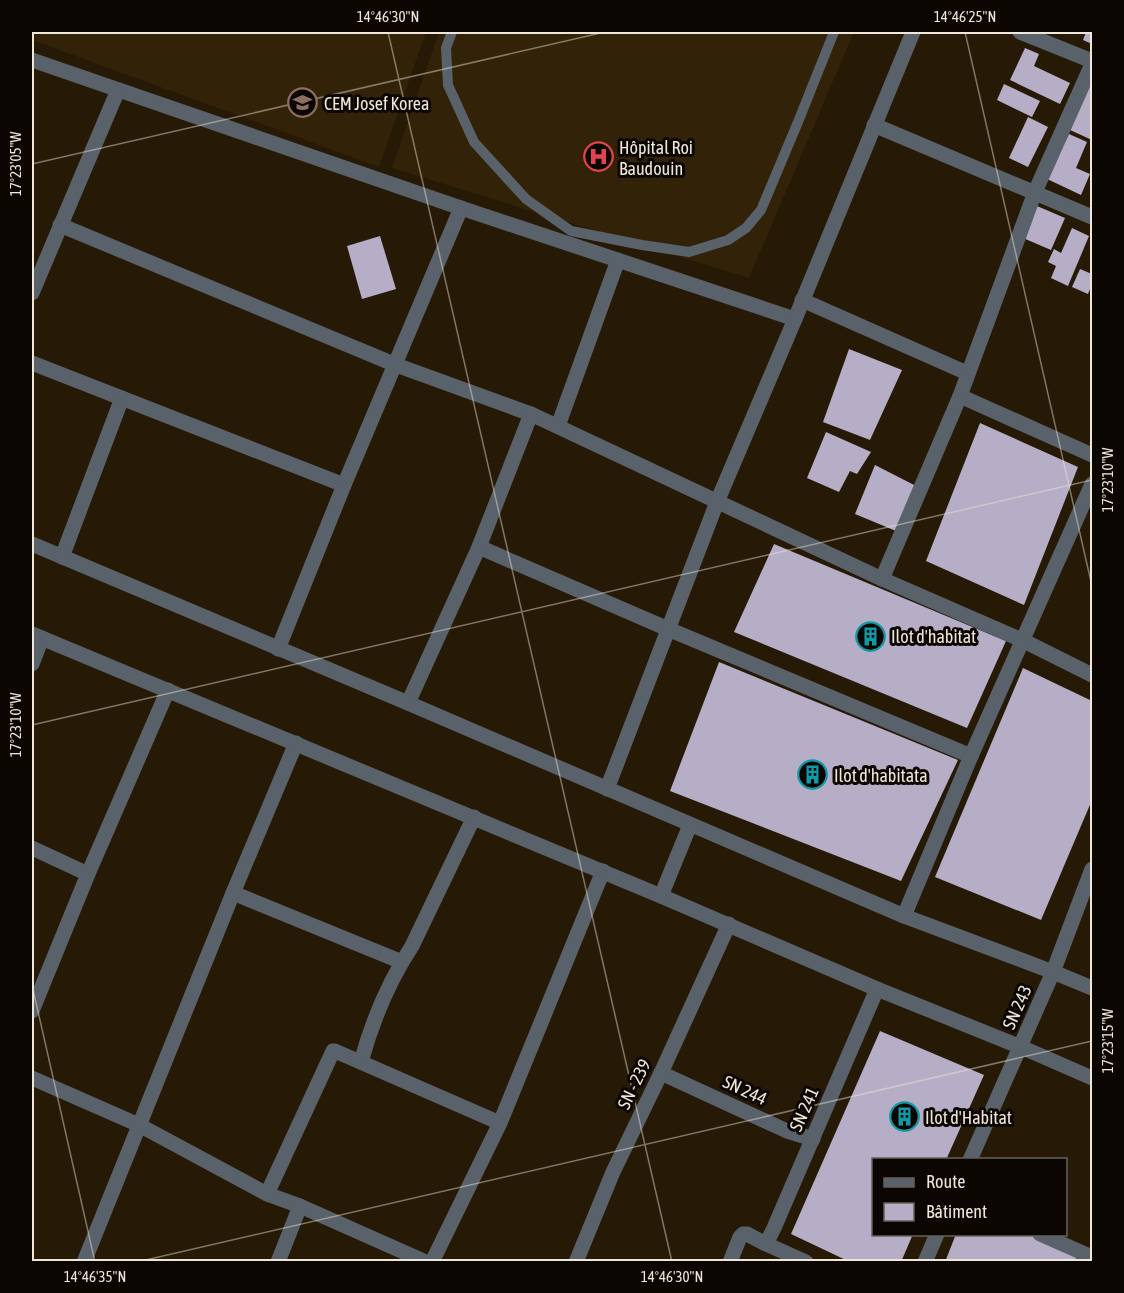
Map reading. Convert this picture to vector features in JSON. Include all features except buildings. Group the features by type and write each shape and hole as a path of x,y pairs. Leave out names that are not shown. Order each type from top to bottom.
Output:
{"street":[{"path":"607,789 717,502 913,32"},
{"path":"882,579 960,396 1035,192 1092,63 1020,32"},
{"path":"32,60 795,319"},
{"path":"32,293 118,90"},
{"path":"874,125 1092,216"},
{"path":"278,648 461,207"},
{"path":"60,225 396,365 531,414 1092,675"},
{"path":"558,426 618,260"},
{"path":"802,300 967,373"},
{"path":"32,363 345,485"},
{"path":"960,396 1092,454"},
{"path":"62,557 122,398"},
{"path":"408,703 479,547 531,414"},
{"path":"904,916 971,756 1092,484"},
{"path":"32,544 904,916 1092,988"},
{"path":"479,547 971,756"},
{"path":"32,663 37,636 603,871 877,989 1092,1078"},
{"path":"32,1011 88,874 168,690"},
{"path":"84,1262 296,743"},
{"path":"361,1062 369,1032 474,817"},
{"path":"661,896 690,825"},
{"path":"32,848 88,874"},
{"name":"SN 243","path":"971,1158 1053,972 1092,868"},
{"path":"432,1262 500,1123 603,871"},
{"path":"233,893 402,962"},
{"name":"SN - 239","path":"576,1262 614,1172 729,924"},
{"name":"SN 241","path":"766,1244 877,989"},
{"path":"267,1194 331,1052 335,1051 500,1123"},
{"name":"SN 244","path":"661,1073 787,1131 813,1139"},
{"path":"32,1078 139,1125 267,1194 300,1206 426,1262"},
{"path":"278,1262 300,1206"},
{"path":"730,1262 743,1234 806,1262"},
{"path":"925,1262 936,1236"},
{"path":"1044,1236 1087,1258"}],"lane":[{"path":"452,32 446,48 448,85 474,142 526,199 572,231 689,252 728,240 746,228 761,210 834,32"}],"shaded area":[{"name":"CEM Josef Korea","path":"32,32 426,32 379,167 32,40"},
{"name":"Hôpital Roi Baudouin","path":"439,32 854,32 749,278 392,168"}],"place":[{"name":"CEM Josef Korea","path":"303,103"},
{"name":"Hôpital Roi Baudouin","path":"598,157"},
{"name":"Ilot d'habitat","path":"870,636"},
{"name":"Ilot d'habitata","path":"813,775"},
{"name":"Ilot d'Habitat","path":"904,1117"}]}
